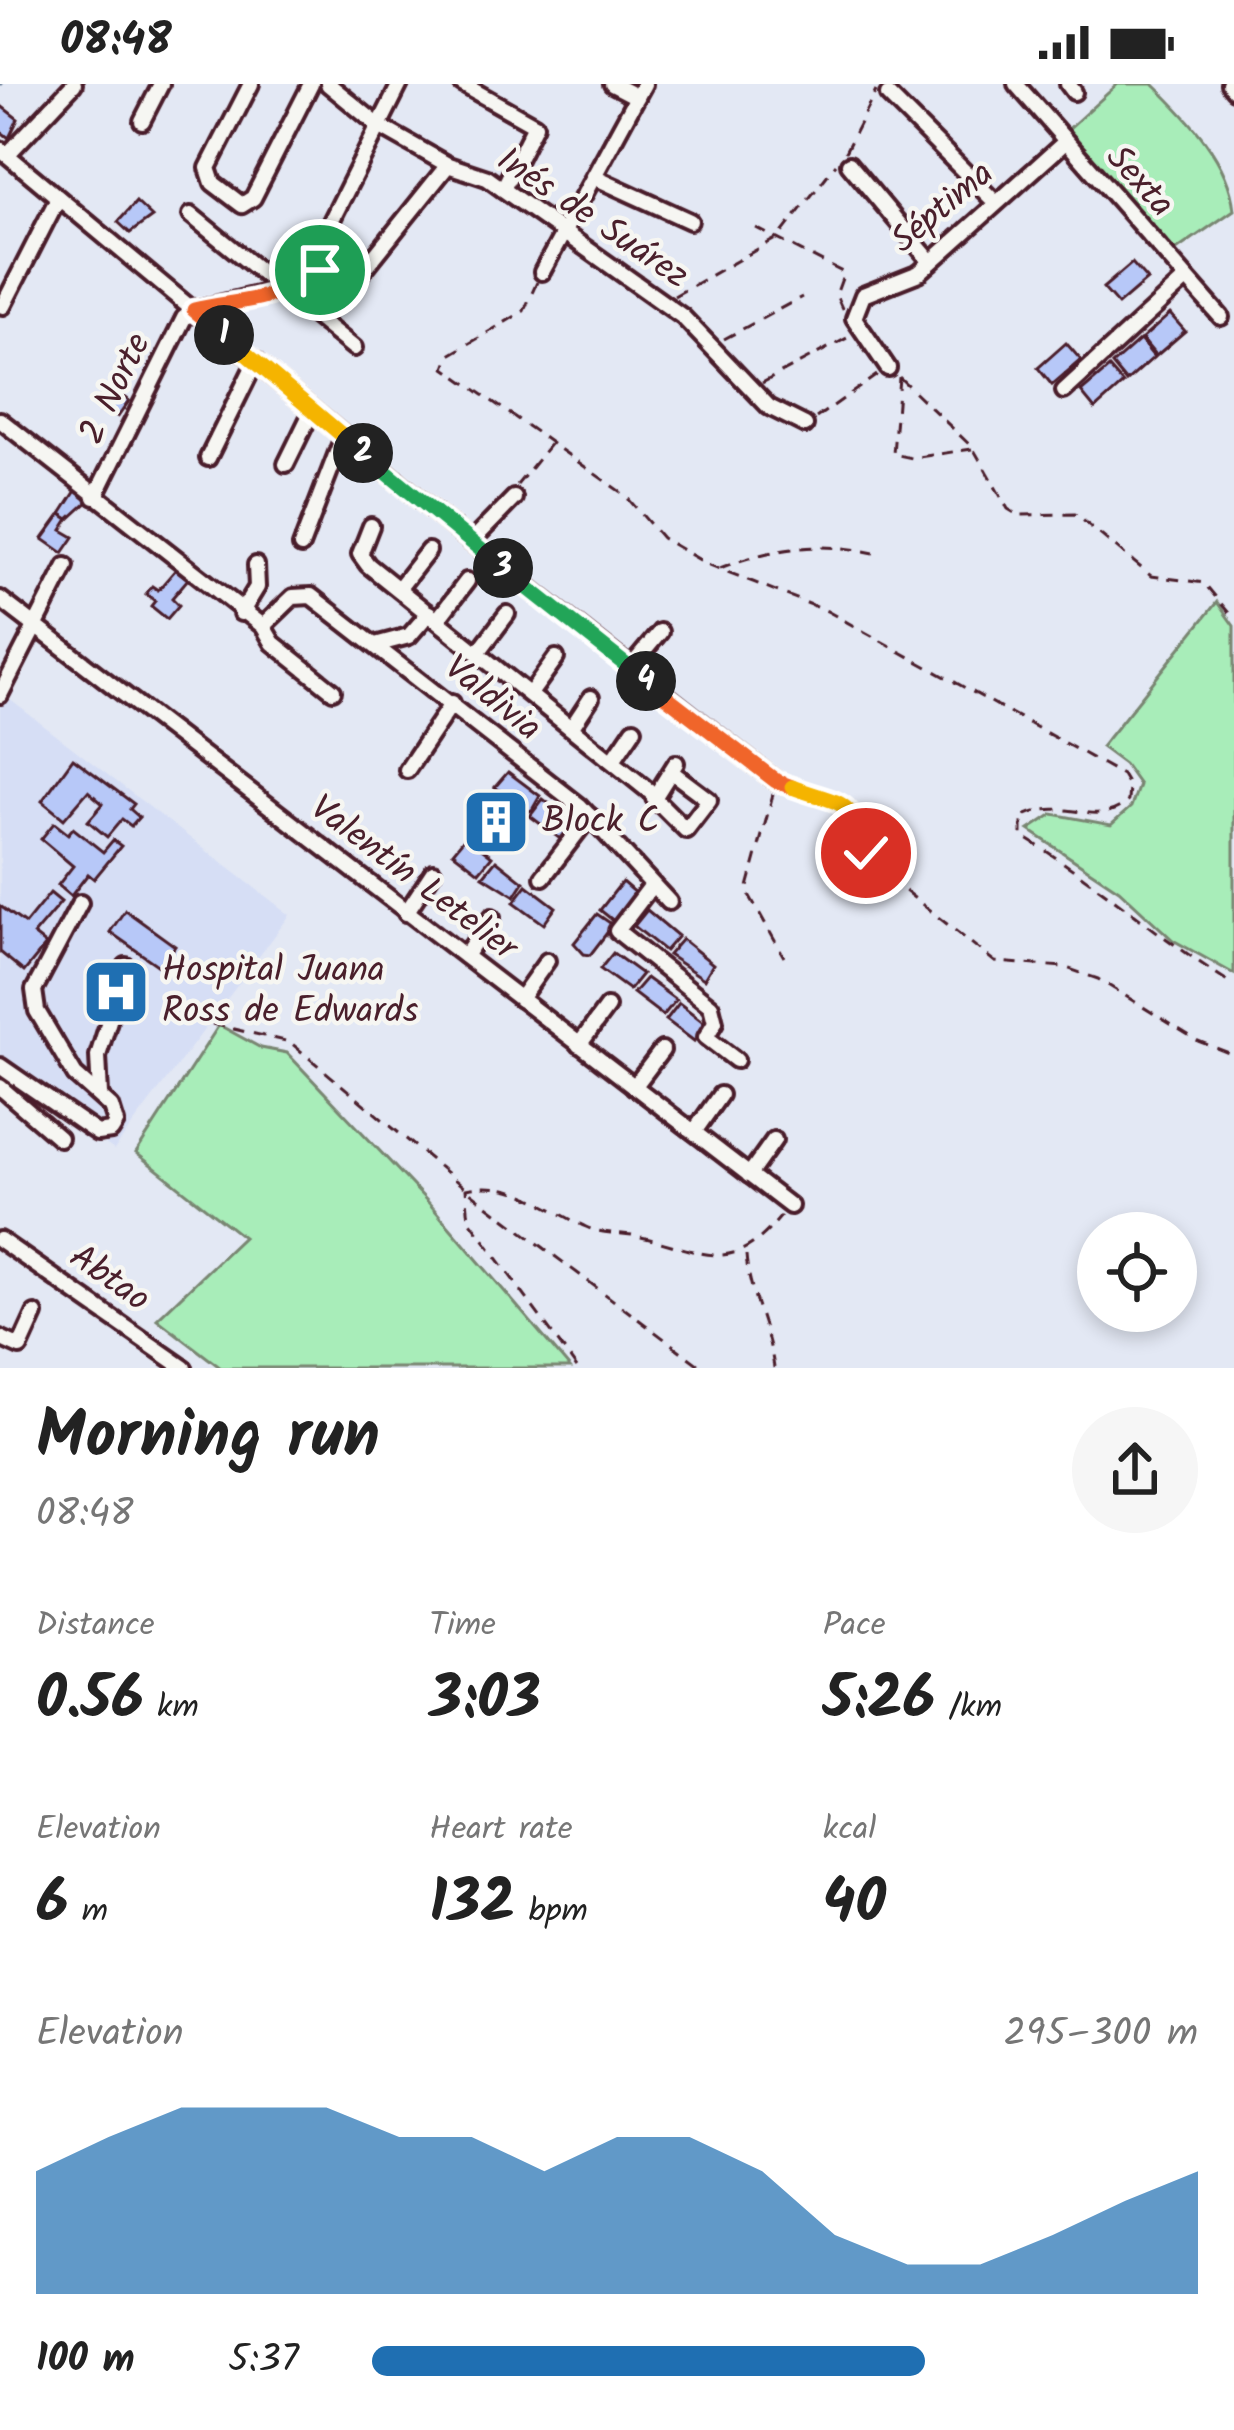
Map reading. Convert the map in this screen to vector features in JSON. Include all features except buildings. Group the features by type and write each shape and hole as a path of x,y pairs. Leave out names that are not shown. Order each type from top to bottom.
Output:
{"street":[{"path":"74,84 4,152 471,542 776,781"},
{"path":"142,121 161,84"},
{"path":"251,84 208,168 213,183 242,205 253,198 311,84"},
{"name":"Inés de Suárez","path":"328,84 379,126 503,189 698,328 769,407 806,425"},
{"path":"194,310 299,285 400,84"},
{"path":"463,84 535,125 503,189"},
{"path":"542,272 641,91 612,84"},
{"name":"Sexta","path":"1016,84 1221,317"},
{"path":"884,90 996,203"},
{"name":"Séptima","path":"856,325 867,292 905,280 932,262 1064,143"},
{"path":"849,164 932,262"},
{"path":"312,264 350,287 448,165"},
{"path":"596,178 690,221"},
{"path":"3,306 58,198"},
{"path":"191,215 354,348"},
{"path":"1064,391 1185,280"},
{"name":"2 Norte","path":"95,497 184,318 194,310"},
{"path":"856,325 893,372"},
{"path":"208,458 256,361"},
{"path":"286,464 312,411"},
{"path":"0,420 262,626 273,643 333,691"},
{"path":"301,546 343,437"},
{"path":"471,542 514,498"},
{"path":"370,526 362,559 613,760 654,795 658,808 678,827 692,826 709,800 674,768 654,795"},
{"path":"399,588 428,551"},
{"path":"241,613 257,587 256,565"},
{"path":"0,695 66,566"},
{"path":"409,636 467,581"},
{"name":"Valdivia","path":"262,626 293,597 307,594 452,703 590,816 669,902"},
{"name":"Valentín Letelier","path":"0,598 790,1206"},
{"path":"478,651 507,614"},
{"path":"375,645 452,630"},
{"path":"630,668 660,632"},
{"path":"530,694 556,658"},
{"path":"572,728 591,698"},
{"path":"407,770 452,703"},
{"path":"613,760 634,729"},
{"path":"543,877 590,816"},
{"path":"406,913 433,872"},
{"path":"652,885 617,932 711,1006 716,1022 706,1036 736,1060"},
{"path":"0,1066 104,1134 111,1131 116,1116 75,1075 55,1045 37,1010 34,990 80,903"},
{"path":"465,956 492,916"},
{"path":"520,999 547,962"},
{"path":"100,1095 98,1056 126,966"},
{"path":"579,1045 607,1007"},
{"path":"634,1087 662,1050"},
{"path":"0,1088 59,1138"},
{"path":"694,1132 720,1094"},
{"path":"749,1175 774,1140"},
{"name":"Abtao","path":"0,1240 184,1368"},
{"path":"0,1338 20,1347 35,1314"}],"path":[{"path":"659,304 779,237 841,159 884,90"},
{"path":"756,228 844,273 867,292"},
{"path":"542,272 524,311 450,355 446,368 625,495 662,538 718,568 827,611 1122,775 1129,788 1128,801 1120,808 1095,814 1045,806 1022,818 1022,836 1141,914 1166,943 1234,985"},
{"path":"749,389 856,325 839,308 844,273"},
{"path":"710,346 802,297"},
{"path":"806,425 893,372"},
{"path":"893,372 973,448 1008,509 1018,515 1075,514 1150,576 1204,583 1234,619"},
{"path":"893,372 893,454 912,458 973,448"},
{"path":"514,498 525,472 553,440"},
{"path":"718,568 798,548 844,546 874,553"},
{"path":"784,957 747,891 776,781 838,800 855,813 866,853 885,875 995,962 1064,967 1098,979 1198,1041 1234,1054"},
{"path":"212,1024 290,1042 466,1189 704,1368"},
{"path":"466,1189 512,1188 592,1230 642,1237 695,1256 745,1251 790,1206"},
{"path":"466,1189 470,1220 577,1368"},
{"path":"745,1251 749,1288 771,1343 774,1368"}],"shaded area":[{"name":"Hospital Juana Ross de Edwards","path":"0,692 290,915 114,1150 0,1069"}],"green space":[{"path":"1118,84 1153,84 1205,141 1231,192 1234,210 1175,251 1066,131"},
{"path":"1217,602 1234,626 1234,974 1173,940 1119,890 1029,830 1053,814 1111,825 1131,807 1139,785 1124,764 1101,747"},
{"path":"219,1025 261,1048 287,1053 428,1202 570,1368 221,1368 157,1319 243,1237 136,1153"}],"place":[{"name":"Block C","path":"496,822"},
{"name":"Hospital Juana Ross de Edwards","path":"116,992"}],"route":[{"path":"320,270 312,264 299,285 285,292 194,310 558,612 776,781 838,800 855,813 866,853"}]}
